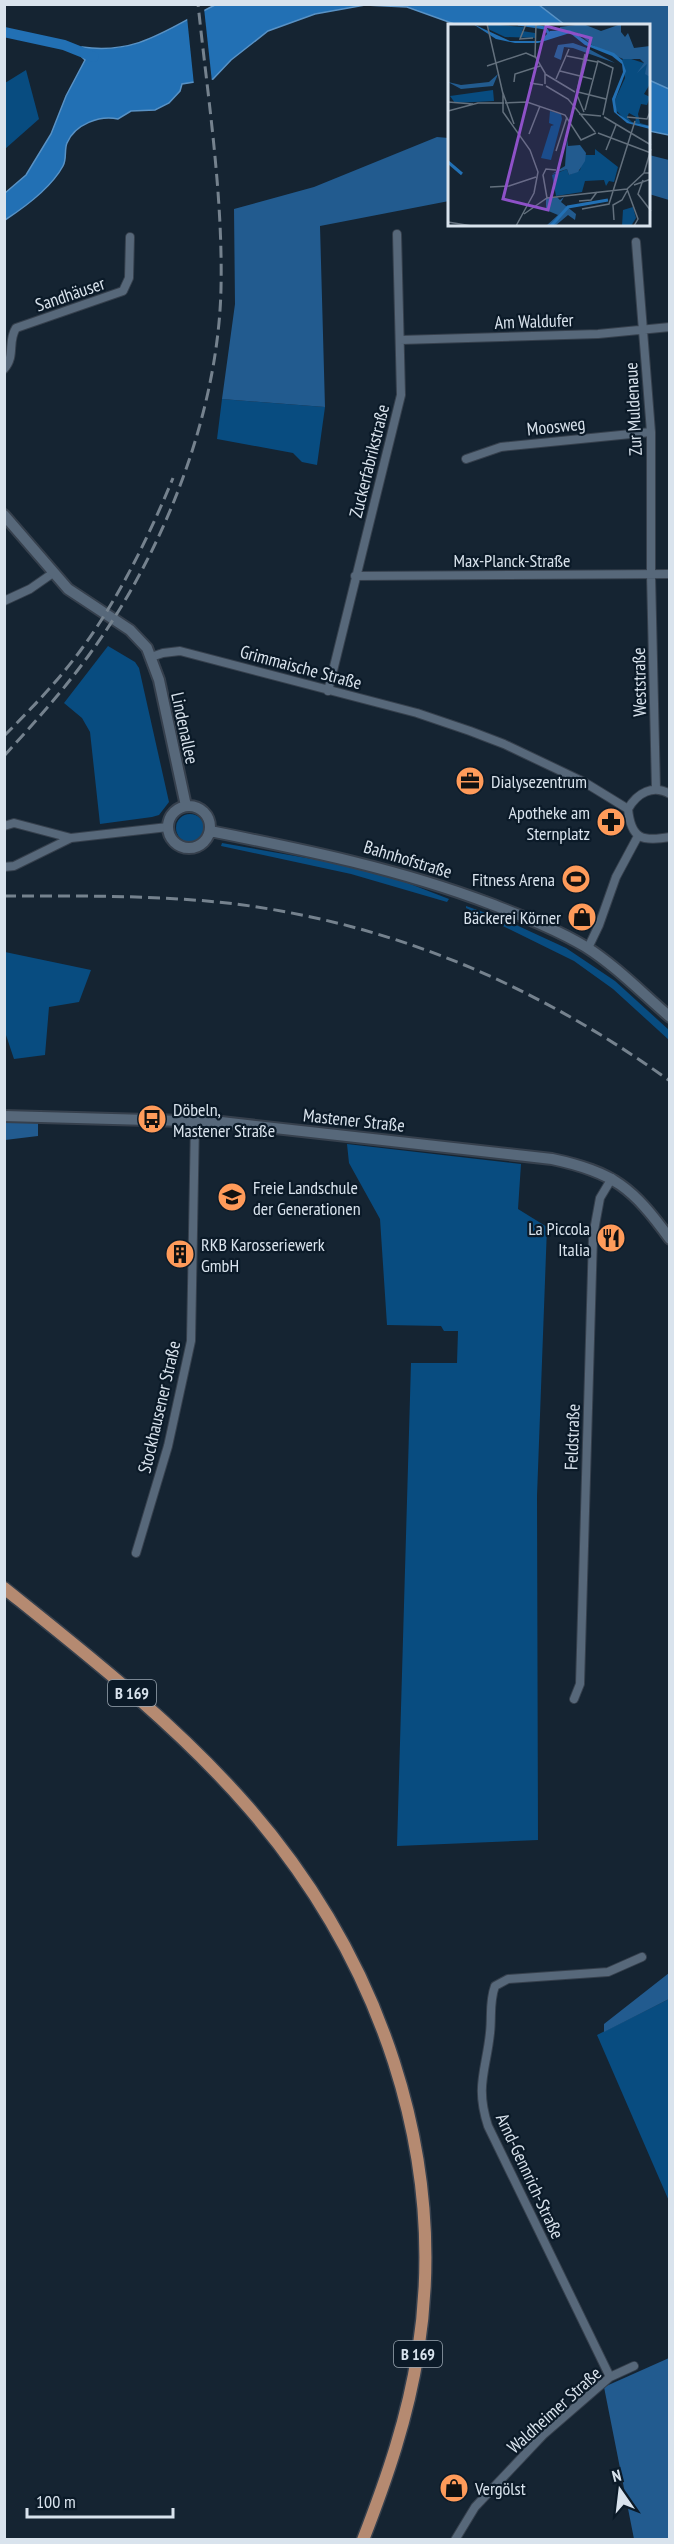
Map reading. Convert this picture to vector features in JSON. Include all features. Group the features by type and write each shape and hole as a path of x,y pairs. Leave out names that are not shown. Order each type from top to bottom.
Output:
{"main road":[{"path":"4,515 53,573 80,598 141,639 151,657"},
{"name":"Lindenallee","path":"151,657 159,680 186,806"},
{"path":"186,806 194,807 206,814 210,831 207,839 201,844 187,848 174,842 168,827 175,811 186,806"},
{"name":"Bahnhofstraße","path":"210,831 338,856 428,881 536,921 588,948 669,1017"},
{"name":"Mastener Straße","path":"4,1116 195,1121 272,1127 543,1158 580,1165 612,1178 640,1200 669,1239"},
{"name":"B 169","path":"4,1588 147,1706 250,1809 312,1889 338,1931 384,2029 406,2102 418,2164 423,2213 424,2301 418,2351 404,2418 395,2452 363,2540"}],"street":[{"name":"Zuckerfabrikstraße","path":"328,691 401,395 398,234"},
{"name":"Sandhäuser","path":"4,369 11,361 11,338 16,328 123,291 129,278 130,237"},
{"name":"Zur Muldenaue","path":"636,242 651,432 651,575"},
{"name":"Am Waldufer","path":"400,340 598,334 669,327"},
{"name":"Moosweg","path":"466,459 501,447 651,432"},
{"path":"4,601 30,589 53,573"},
{"name":"Max-Planck-Straße","path":"355,576 669,574"},
{"name":"Weststraße","path":"651,575 656,789"},
{"name":"Grimmaische Straße","path":"151,657 163,652 180,651 417,713 504,744 585,782 628,809"},
{"path":"669,794 656,789 642,793 628,809 630,824 638,836 651,840 669,837"},
{"path":"4,826 14,823 71,838 168,827"},
{"path":"588,948 616,877 638,836"},
{"path":"4,867 14,866 71,838"},
{"name":"Stockhausener Straße","path":"136,1553 168,1446 191,1341 195,1121"},
{"name":"Feldstraße","path":"574,1699 580,1684 592,1236 600,1198 612,1178"},
{"name":"Arnd-Gennrich-Straße","path":"610,2377 488,2126 481,2102 481,2077 491,2031 490,2000 495,1986 508,1979 608,1972 642,1957"},
{"name":"Waldheimer Straße","path":"455,2540 475,2507 543,2435 610,2377 634,2366"}],"shaded area":[{"path":"217,4 539,5 564,24 454,24 407,7 365,5 315,14 268,31 231,60 213,79 182,84 180,91 169,103 155,110 131,111 118,119 104,118 82,126 67,143 64,163 52,182 29,203 5,220 5,193 26,175 51,134 66,96 85,60 81,56 82,47 120,47 152,38"},
{"path":"539,5 669,5 669,89 650,80 650,24 564,24"},
{"path":"26,70 39,119 5,149 5,83"},
{"path":"650,80 669,89 669,135 650,131"},
{"path":"437,137 448,138 448,201 320,226 325,407 222,399 235,304 234,209 314,187"},
{"path":"650,155 669,160 669,200 650,194"},
{"path":"222,399 325,407 317,465 302,462 293,453 217,439"},
{"path":"108,646 135,662 139,668 169,802 159,815 100,824 90,732 82,718 64,703"},
{"path":"190,814 200,818 204,828 200,838 190,842 180,838 176,828 180,818"},
{"path":"222,843 335,863 405,882 449,899 447,902 351,874 221,846"},
{"path":"466,906 503,919 566,948 615,981 669,1030 669,1040 613,989 574,961"},
{"path":"5,952 91,970 79,1002 49,1007 45,1055 14,1059 5,1032"},
{"path":"5,1123 38,1123 38,1136 5,1140"},
{"path":"347,1144 521,1164 518,1209 547,1227 537,1496 538,1840 397,1846 411,1363 457,1363 458,1331 444,1331 441,1326 387,1325 380,1219 349,1163"},
{"path":"669,1973 669,1999 604,2032 604,2024"},
{"path":"669,1999 669,2201 597,2035"},
{"path":"669,2358 669,2539 634,2539 604,2387"}],"pier":[{"path":"204,8 212,82 194,85 187,17"}],"waterway":[{"path":"4,32 64,45 94,57"}],"railway":[{"path":"4,756 89,655 116,615 140,573 182,481 210,385 218,337 221,289 220,218 198,4"},
{"path":"4,736 55,682 97,627 133,565 173,478"},
{"path":"4,896 121,897 207,901 296,914 354,927 410,944 518,989 620,1047 670,1081"}],"place":[{"name":"Dialysezentrum","path":"470,781"},
{"name":"Apotheke am Sternplatz","path":"611,822"},
{"name":"Fitness Arena","path":"576,879"},
{"name":"Bäckerei Körner","path":"582,917"},
{"name":"Döbeln, Mastener Straße","path":"152,1119"},
{"name":"Freie Landschule der Generationen","path":"232,1197"},
{"name":"La Piccola Italia","path":"611,1238"},
{"name":"RKB Karosseriewerk GmbH","path":"180,1254"},
{"name":"Vergölst","path":"454,2488"}]}
